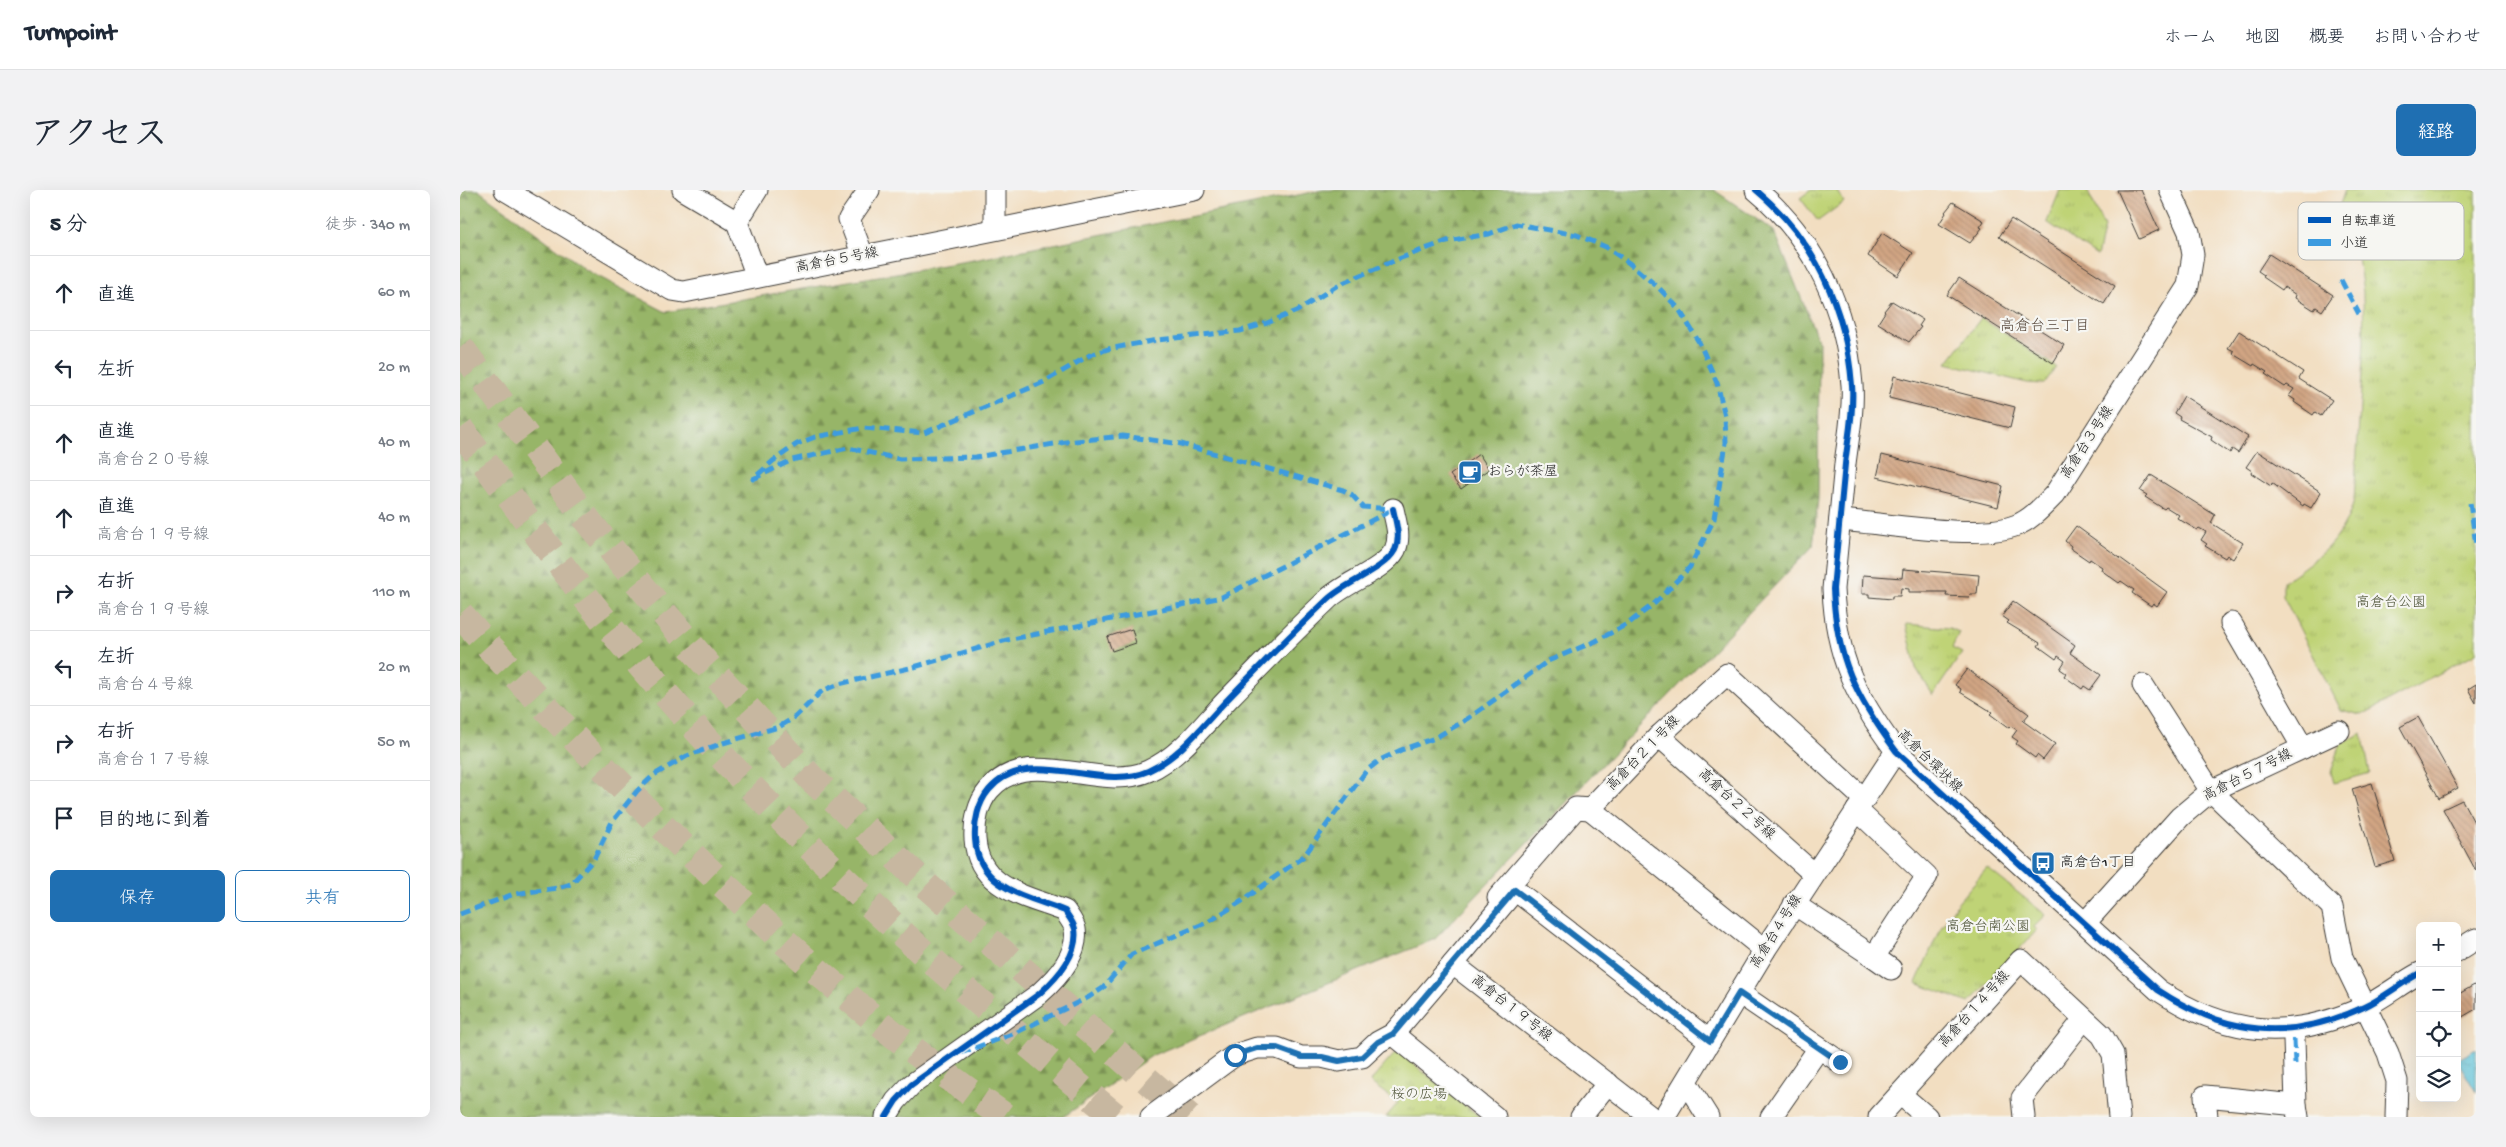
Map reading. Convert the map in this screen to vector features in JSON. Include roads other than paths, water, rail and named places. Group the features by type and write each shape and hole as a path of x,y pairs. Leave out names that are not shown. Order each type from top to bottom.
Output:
{"street":[{"name":"高倉台５号線","path":"505,190 672,290 684,292 995,229 1099,199 1191,190"},
{"path":"683,190 737,222 757,277"},
{"path":"737,222 757,190"},
{"path":"863,256 849,218 868,190"},
{"path":"995,190 995,229"},
{"name":"高倉台環状線","path":"1756,190 1779,211 1816,259 1841,318 1852,386 1833,589 1839,641 1848,672 1868,713 1896,751 2158,990 2185,1008 2220,1022 2254,1028 2287,1029 2337,1018 2369,1004 2416,975"},
{"name":"高倉台３号線","path":"1840,520 1990,531 2016,525 2036,513 2055,494 2188,286 2193,255 2189,232 2170,190"},
{"path":"886,1117 896,1101 912,1085 1024,1005 1055,980 1067,961 1073,944 1075,928 1065,911 1009,891 992,878 979,862 974,832 982,798 993,785 1010,773 1047,769 1129,777 1147,772 1169,760 1189,742 1251,675 1329,598 1342,587 1383,563 1394,550 1399,535 1393,509"},
{"path":"2231,623 2303,748"},
{"name":"高倉台２１号線","path":"1590,810 1659,736 1727,674 1861,804"},
{"path":"2143,685 2211,791 2332,907 2342,958 2369,1004 2397,1080 2396,1117"},
{"name":"高倉台５７号線","path":"2085,922 2180,817 2211,791 2339,731"},
{"name":"高倉台２２号線","path":"1659,736 1814,874"},
{"name":"高倉台４号線","path":"1664,1117 1794,904 1896,751"},
{"path":"1794,904 1882,963 1927,876 1861,804"},
{"path":"1496,913 1489,909 1576,808 1590,810 1765,950"},
{"path":"1151,1117 1235,1055 1257,1048 1277,1048 1302,1057 1322,1057 1339,1061 1362,1057 1378,1042 1393,1034 1515,890 1710,1041"},
{"path":"2461,948 2476,940"},
{"name":"高倉台１４号線","path":"1879,1117 2021,960 2102,1035 2113,1054 2119,1117"},
{"name":"高倉台１９号線","path":"1453,964 1651,1117"},
{"path":"1739,993 1840,1062"},
{"path":"2024,1117 2022,1098 2084,1019"},
{"path":"1393,1034 1495,1117"},
{"path":"2207,1117 2205,1096 2297,1111 2294,1039"},
{"path":"1771,1117 1819,1048"},
{"path":"1686,1082 1708,1117"},
{"path":"1581,1117 1608,1084"},
{"path":"1900,1094 1927,1117"}],"water":[{"path":"2476,1049 2476,1092 2461,1067 2461,1058"}],"tunnel":[{"path":"460,347 591,525 706,664 812,779 928,887 1189,1117"},
{"path":"460,429 614,633 720,755 773,810 883,916 998,1019 1116,1117"},
{"path":"460,614 527,688 631,796 784,941 893,1034 1005,1117"}],"place":[{"name":"おらが茶屋","path":"1470,472"},
{"name":"高倉台1丁目","path":"2043,863"}],"district":[{"name":"高倉台三丁目","path":"2045,327"}],"park label":[{"name":"高倉台公園","path":"2391,603"},
{"name":"高倉台南公園","path":"1988,927"},
{"name":"桜の広場","path":"1419,1095"}]}
